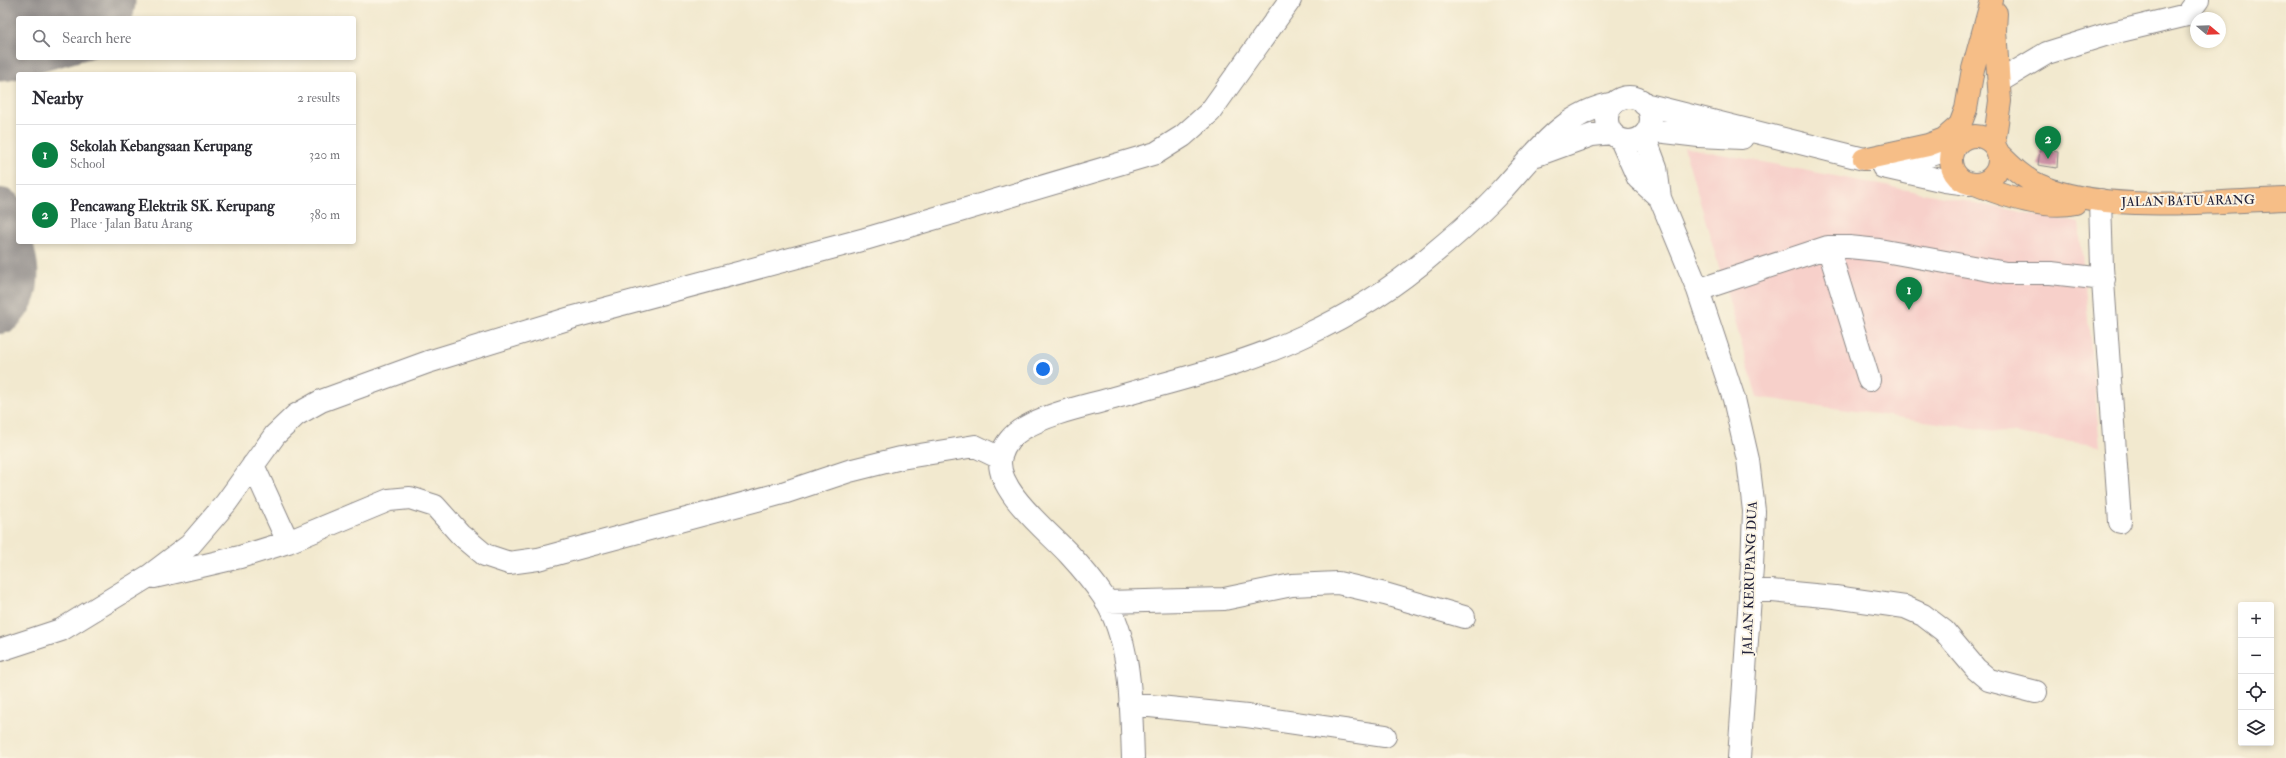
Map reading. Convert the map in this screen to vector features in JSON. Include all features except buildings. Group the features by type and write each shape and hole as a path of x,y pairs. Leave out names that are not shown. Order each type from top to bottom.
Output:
{"main road":[{"path":"1857,157 1928,145 1944,139 1960,124 1966,109 1973,69 1992,0"},
{"path":"1997,0 1995,30 2000,91 2010,150 2023,176"},
{"path":"1995,30 1982,71 1977,103 1961,142 1952,154 1952,169 1962,180 2011,197 2046,203 2068,204 2095,200"},
{"path":"1972,184 1991,178 1998,167 1996,149 2000,91"},
{"path":"1961,142 1982,137 2023,176 2040,185 2095,200"},
{"name":"JALAN BATU ARANG","path":"2095,200 2138,202 2286,199"}],"street":[{"path":"0,650 61,630 145,579 190,545 226,503 276,436 296,415 322,400 428,362 574,317 865,239 1156,153 1183,136 1210,112 1290,0"},
{"path":"2000,91 2047,53 2108,34 2187,15 2198,0"},
{"path":"1133,758 1130,704 1124,654 1117,628 1106,602 1070,554 1017,500 1000,476 1000,458 1007,443 1022,428 1052,416 1242,361 1304,336 1366,305 1391,288 1435,252 1501,191 1529,158 1561,127 1600,106 1620,100 1633,98 1644,104 1857,157 1897,172 1972,184"},
{"path":"1614,103 1608,116 1608,123 1617,136"},
{"path":"1529,158 1579,139 1617,136 1635,140 1646,132 1650,117 1644,104"},
{"path":"1646,132 1739,139 1771,136"},
{"name":"JALAN KERUPANG DUA","path":"1646,132 1656,167 1660,198 1698,290 1734,399 1748,460 1754,511 1739,758"},
{"name":"JALAN KERUPANG DUA","path":"1617,136 1638,178 1660,198"},
{"path":"1857,157 1920,159 1961,142"},
{"path":"2095,200 2104,279 2120,522"},
{"path":"1698,290 1828,247 1849,247 1879,250 2006,273 2051,273 2104,279"},
{"path":"1828,247 1869,380"},
{"path":"145,579 240,556 288,542 389,500 410,498 435,506 460,534 485,555 509,563 538,559 783,493 849,471 908,456 975,446 1000,458"},
{"path":"253,465 288,542"},
{"path":"1106,602 1224,600 1292,585 1338,583 1385,594 1464,617"},
{"path":"1750,589 1835,597 1905,607 1923,615 1944,631 1976,669 1989,680 2036,692"},
{"path":"1130,704 1247,716 1385,736"}],"shaded area":[{"path":"1684,147 2079,223 2100,446 1757,397"}],"taxiway":[{"path":"0,212 14,263 13,288 8,300 0,310"}],"runway":[{"path":"18,16 75,0"},
{"path":"0,21 16,17"}],"place":[{"name":"Pencawang Elektrik SK. Kerupang","path":"2048,159"},
{"name":"Sekolah Kebangsaan Kerupang","path":"1909,310"}]}
